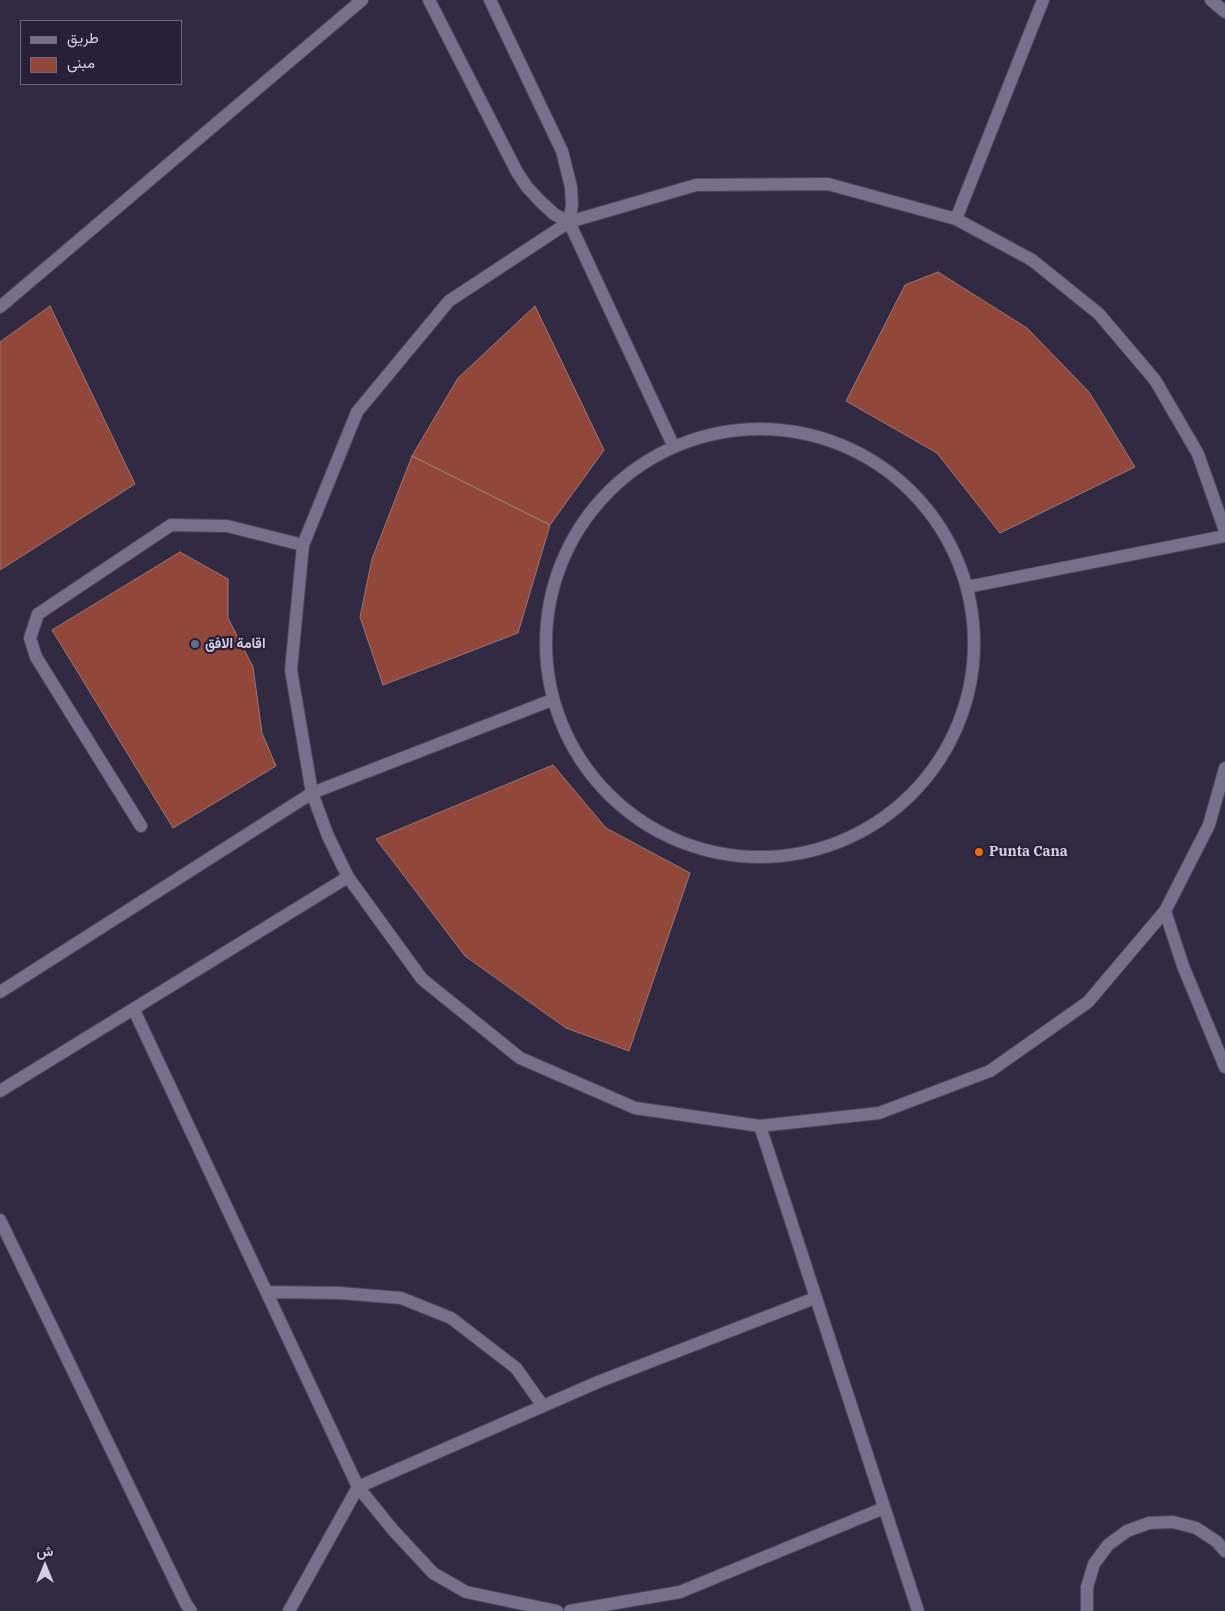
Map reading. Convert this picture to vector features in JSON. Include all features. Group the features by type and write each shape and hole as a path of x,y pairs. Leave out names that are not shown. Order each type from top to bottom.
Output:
{"street":[{"path":"0,307 362,0"},
{"path":"429,0 517,172 540,202 554,214 569,222"},
{"path":"490,0 562,151 571,187 572,206 569,222 674,447"},
{"path":"956,219 1043,0"},
{"path":"1211,0 1225,12"},
{"path":"1225,531 1198,454 1155,380 1098,314 1032,260 956,219 828,184 696,185 569,222 449,301 357,412 304,545 291,670 312,793 328,836 348,877 422,979 520,1058 635,1108 760,1126 879,1113 990,1071 1088,1002 1165,911 1209,825 1225,768"},
{"path":"764,430 794,432 824,439 852,450 879,466 903,484 925,506 957,558 967,587 974,632 972,678 965,707 950,743 919,787 897,808 872,826 845,840 816,850 786,856 725,855 695,848 667,836 640,821 616,803 595,781 573,749 552,700 547,670 546,632 548,609 555,579 566,551 581,525 600,500 622,479 674,447 703,437 733,431 764,430"},
{"path":"141,826 36,657 30,638 38,614 171,525 227,526 304,545"},
{"path":"967,587 1225,536"},
{"path":"0,992 312,793 552,700"},
{"path":"0,1091 348,877"},
{"path":"1165,911 1183,966 1225,1067"},
{"path":"134,1010 358,1487 393,1530 432,1573 466,1592 557,1611"},
{"path":"760,1126 918,1611"},
{"path":"0,1220 191,1611"},
{"path":"267,1292 340,1293 401,1298 451,1318 516,1368 543,1406"},
{"path":"289,1611 358,1487 598,1382 815,1298"},
{"path":"570,1611 680,1592 884,1508"},
{"path":"1087,1611 1087,1587 1094,1564 1108,1545 1127,1531 1149,1523 1173,1522 1196,1528 1216,1540 1225,1551"}],"building":[{"path":"938,272 1027,328 1089,392 1135,467 1000,533 937,453 846,401 905,285"},
{"path":"50,306 135,484 0,570 0,342"},
{"path":"535,306 604,450 550,525 412,456 458,378"},
{"path":"412,456 550,525 518,633 383,685 360,617 372,559"},
{"path":"180,552 228,579 228,618 253,667 262,733 276,766 173,828 52,630"},
{"path":"553,765 606,828 690,873 629,1051 566,1028 465,956 376,839"}],"place":[{"name":"اقامة الافق","path":"195,644"},
{"name":"Punta Cana","path":"979,852"}]}
